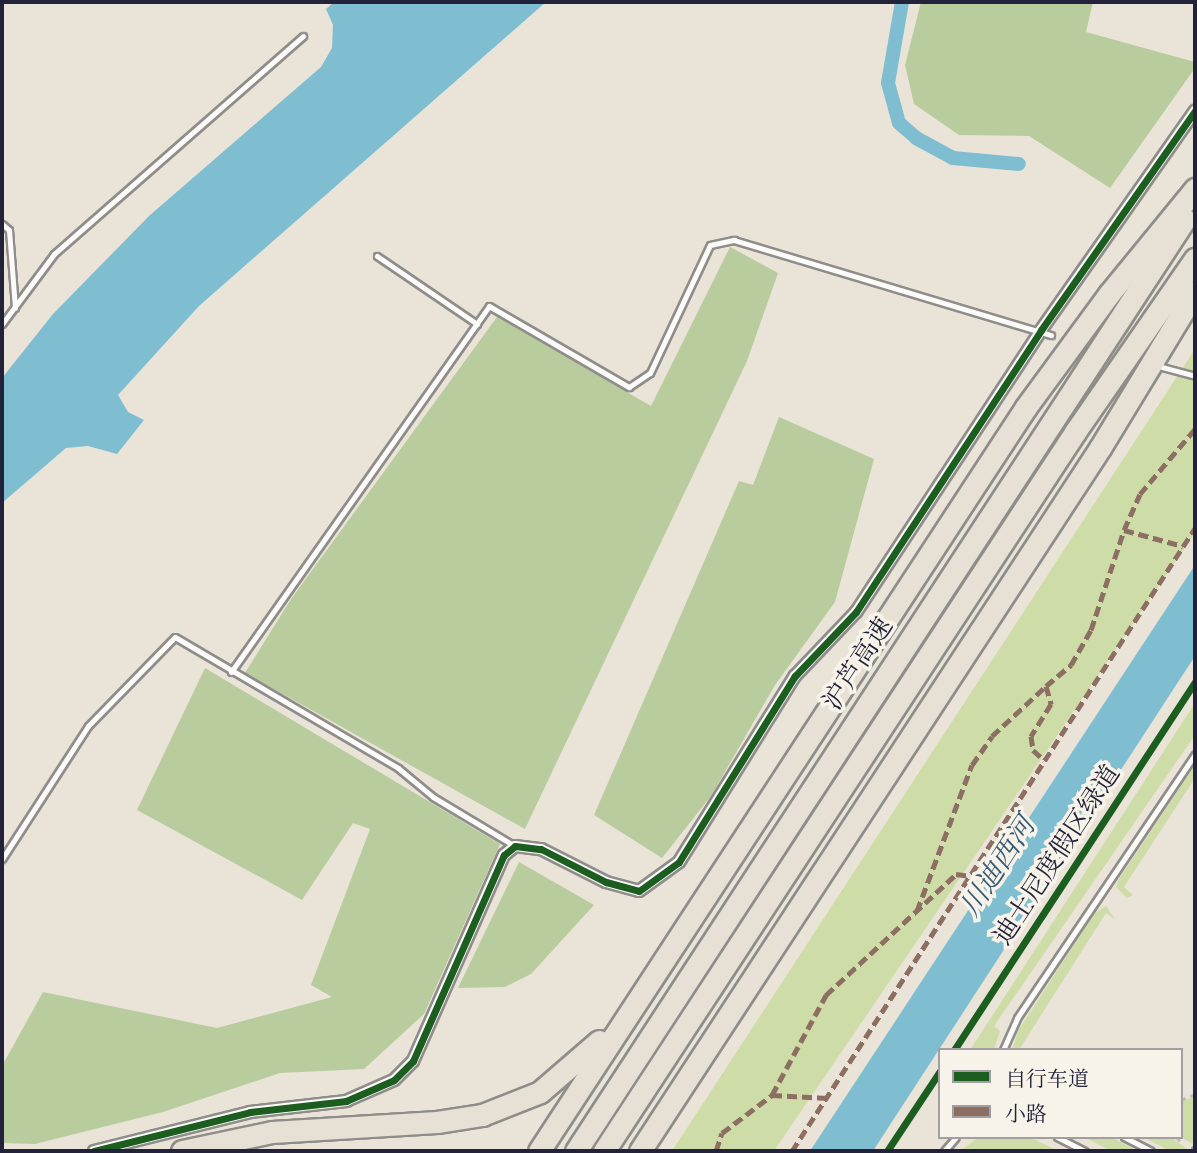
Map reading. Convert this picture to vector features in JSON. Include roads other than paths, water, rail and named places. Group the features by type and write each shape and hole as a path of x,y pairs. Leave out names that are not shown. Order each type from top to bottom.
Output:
{"highway":[{"name":"沪芦高速","path":"539,1151 1026,407 1109,294 1195,189"},
{"name":"沪芦高速","path":"576,1151 1195,203"},
{"name":"沪芦高速","path":"604,1151 1075,432 1195,259"},
{"path":"640,1151 1100,448 1195,292"},
{"path":"182,1151 272,1132 437,1122 482,1115 540,1092 564,1076 612,1026 770,799"},
{"path":"649,1151 750,983"}],"street":[{"path":"94,1151 250,1112 346,1101 394,1080 413,1061 504,855 515,846 541,849 606,882 639,891 679,862 795,677 856,612 1195,111"}],"lane":[{"path":"2,324 54,254 303,36"},
{"path":"2,224 9,230 15,308"},
{"path":"231,672 489,306 629,387 650,373 710,245 734,240 901,293 1046,332"},
{"path":"377,256 477,324"},
{"path":"1162,367 1195,376"},
{"path":"2,859 88,726 175,638 398,768 433,797 515,846"},
{"path":"1004,1048 1017,1018 1195,754"},
{"path":"1061,1139 1085,1151"},
{"path":"1128,1139 1151,1151"}],"water":[{"path":"334,2 546,2 199,306 118,395 128,412 144,420 117,454 88,446 66,448 2,503 2,378 53,314 149,216 321,67 332,48 333,25 326,9"},
{"path":"1195,565 1195,656 873,1151 810,1151"}],"waterway":[{"path":"902,2 888,83 899,123 916,138 953,158 1019,164"}],"water label":[{"name":"川迪西河","path":"997,866"}]}
